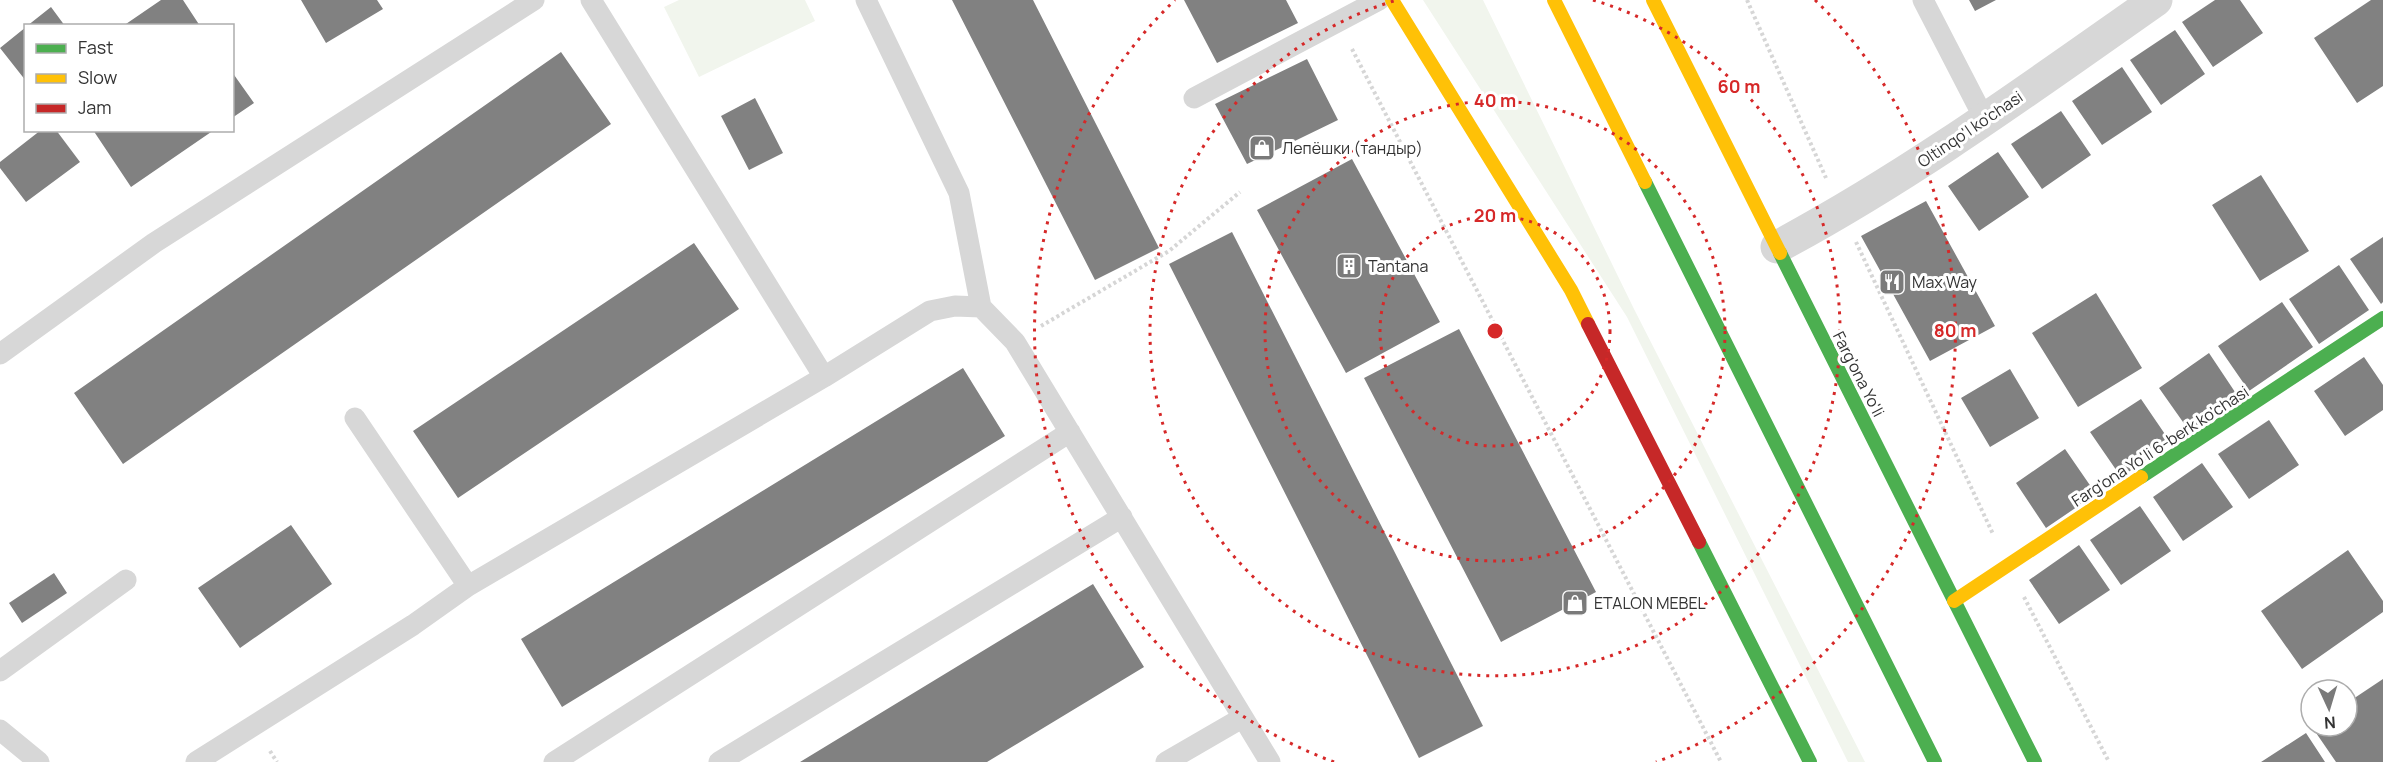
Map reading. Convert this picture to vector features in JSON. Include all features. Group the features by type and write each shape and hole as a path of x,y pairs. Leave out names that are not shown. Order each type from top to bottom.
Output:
{"main road":[{"path":"1392,0 1571,290 1810,762"},
{"path":"1554,0 1935,762"},
{"name":"Farg'ona Yo'li","path":"1653,0 2036,762"},
{"name":"Farg'ona Yo'li 6-berk ko'chasi","path":"1954,601 2383,318"}],"street":[{"name":"Oltinqo'l ko'chasi","path":"1777,247 1842,213 1985,120 2156,0"}],"lane":[{"path":"0,354 154,243 534,0"},
{"path":"591,0 824,377"},
{"path":"866,0 958,193 981,307 1015,342 1270,762"},
{"path":"1194,98 1378,0"},
{"path":"1923,0 1985,120"},
{"path":"196,762 413,625 468,586 824,377 930,311 955,306 981,307"},
{"path":"355,418 468,586"},
{"path":"554,762 1070,432"},
{"path":"719,762 1122,517"},
{"path":"0,671 126,580"},
{"path":"1166,762 1242,718"},
{"path":"0,730 39,762"}],"path":[{"path":"1747,0 1842,213 2008,566 2109,762"},
{"path":"1338,22 1721,762"},
{"path":"1015,342 1169,251 1240,192"}],"shaded area":[{"path":"679,0 805,0 815,21 699,77 664,7"},
{"path":"1423,0 1483,0 1634,309 1865,762 1848,762 1627,317"}],"building":[{"path":"161,0 183,0 199,24 126,24"},
{"path":"301,0 377,0 383,9 326,43"},
{"path":"952,0 1033,0 1159,248 1095,280"},
{"path":"1184,0 1286,0 1298,23 1217,63"},
{"path":"1969,0 1996,0 1975,11"},
{"path":"2215,0 2240,0 2263,33 2213,67 2182,22"},
{"path":"2371,0 2383,0 2383,86 2357,103 2314,38"},
{"path":"51,7 64,24 30,24"},
{"path":"24,29 24,78 0,48"},
{"path":"2175,30 2205,74 2161,105 2130,60"},
{"path":"561,52 611,124 123,464 74,393"},
{"path":"1307,59 1338,120 1247,164 1215,104"},
{"path":"2122,67 2152,112 2102,145 2072,101"},
{"path":"234,75 254,103 234,117"},
{"path":"755,98 783,153 749,170 721,116"},
{"path":"2061,111 2091,155 2042,189 2011,144"},
{"path":"38,132 58,132 80,162 26,202 0,168 0,162"},
{"path":"94,132 211,132 131,187"},
{"path":"1998,152 2029,197 1979,231 1948,186"},
{"name":"Tantana","path":"1352,159 1440,322 1346,373 1257,210"},
{"path":"2261,175 2309,251 2260,281 2212,205"},
{"path":"1926,201 1995,326 1930,361 1861,236"},
{"path":"1232,232 1483,726 1419,758 1169,264"},
{"path":"2383,237 2383,302 2381,304 2350,259"},
{"path":"694,243 739,309 458,498 413,431"},
{"path":"2339,265 2369,310 2319,344 2289,299"},
{"path":"2096,293 2142,368 2078,407 2032,333"},
{"path":"2282,302 2313,347 2249,391 2218,346"},
{"path":"1459,329 1596,592 1501,642 1364,378"},
{"path":"2209,353 2239,398 2190,432 2159,388"},
{"path":"2364,357 2383,385 2383,410 2345,436 2314,391"},
{"path":"963,368 1005,436 562,707 521,639"},
{"path":"2010,369 2039,418 1990,447 1961,398"},
{"path":"2141,399 2171,443 2121,477 2090,432"},
{"path":"2269,420 2299,465 2249,499 2218,454"},
{"path":"2065,449 2096,494 2046,528 2016,483"},
{"path":"2202,463 2233,507 2183,541 2153,497"},
{"path":"2140,506 2171,551 2121,585 2090,540"},
{"path":"291,525 332,584 240,648 198,588"},
{"path":"2079,545 2110,590 2059,624 2029,580"},
{"path":"2348,550 2383,601 2383,612 2302,669 2261,611"},
{"path":"54,573 67,593 22,623 9,603"},
{"path":"1093,584 1144,667 987,762 800,762"},
{"path":"2383,679 2383,762 2336,762 2320,738 2359,738 2359,695"},
{"path":"2299,738 2309,738 2325,762 2261,762"}],"traffic: fast":[{"path":"1645,182 1935,762"},
{"path":"1780,253 2035,762"},
{"path":"2141,477 2383,318"},
{"path":"1699,542 1810,762"}],"traffic: slow":[{"path":"1392,0 1571,290 1588,324"},
{"path":"1554,0 1645,182"},
{"path":"1653,0 1780,253"},
{"path":"1954,601 2141,477"}],"traffic: jam":[{"path":"1588,324 1699,542"}],"place":[{"name":"Лепёшки (тандыр)","path":"1262,148"},
{"name":"Tantana","path":"1349,266"},
{"name":"Max Way","path":"1892,282"},
{"name":"ETALON MEBEL","path":"1575,603"}]}
